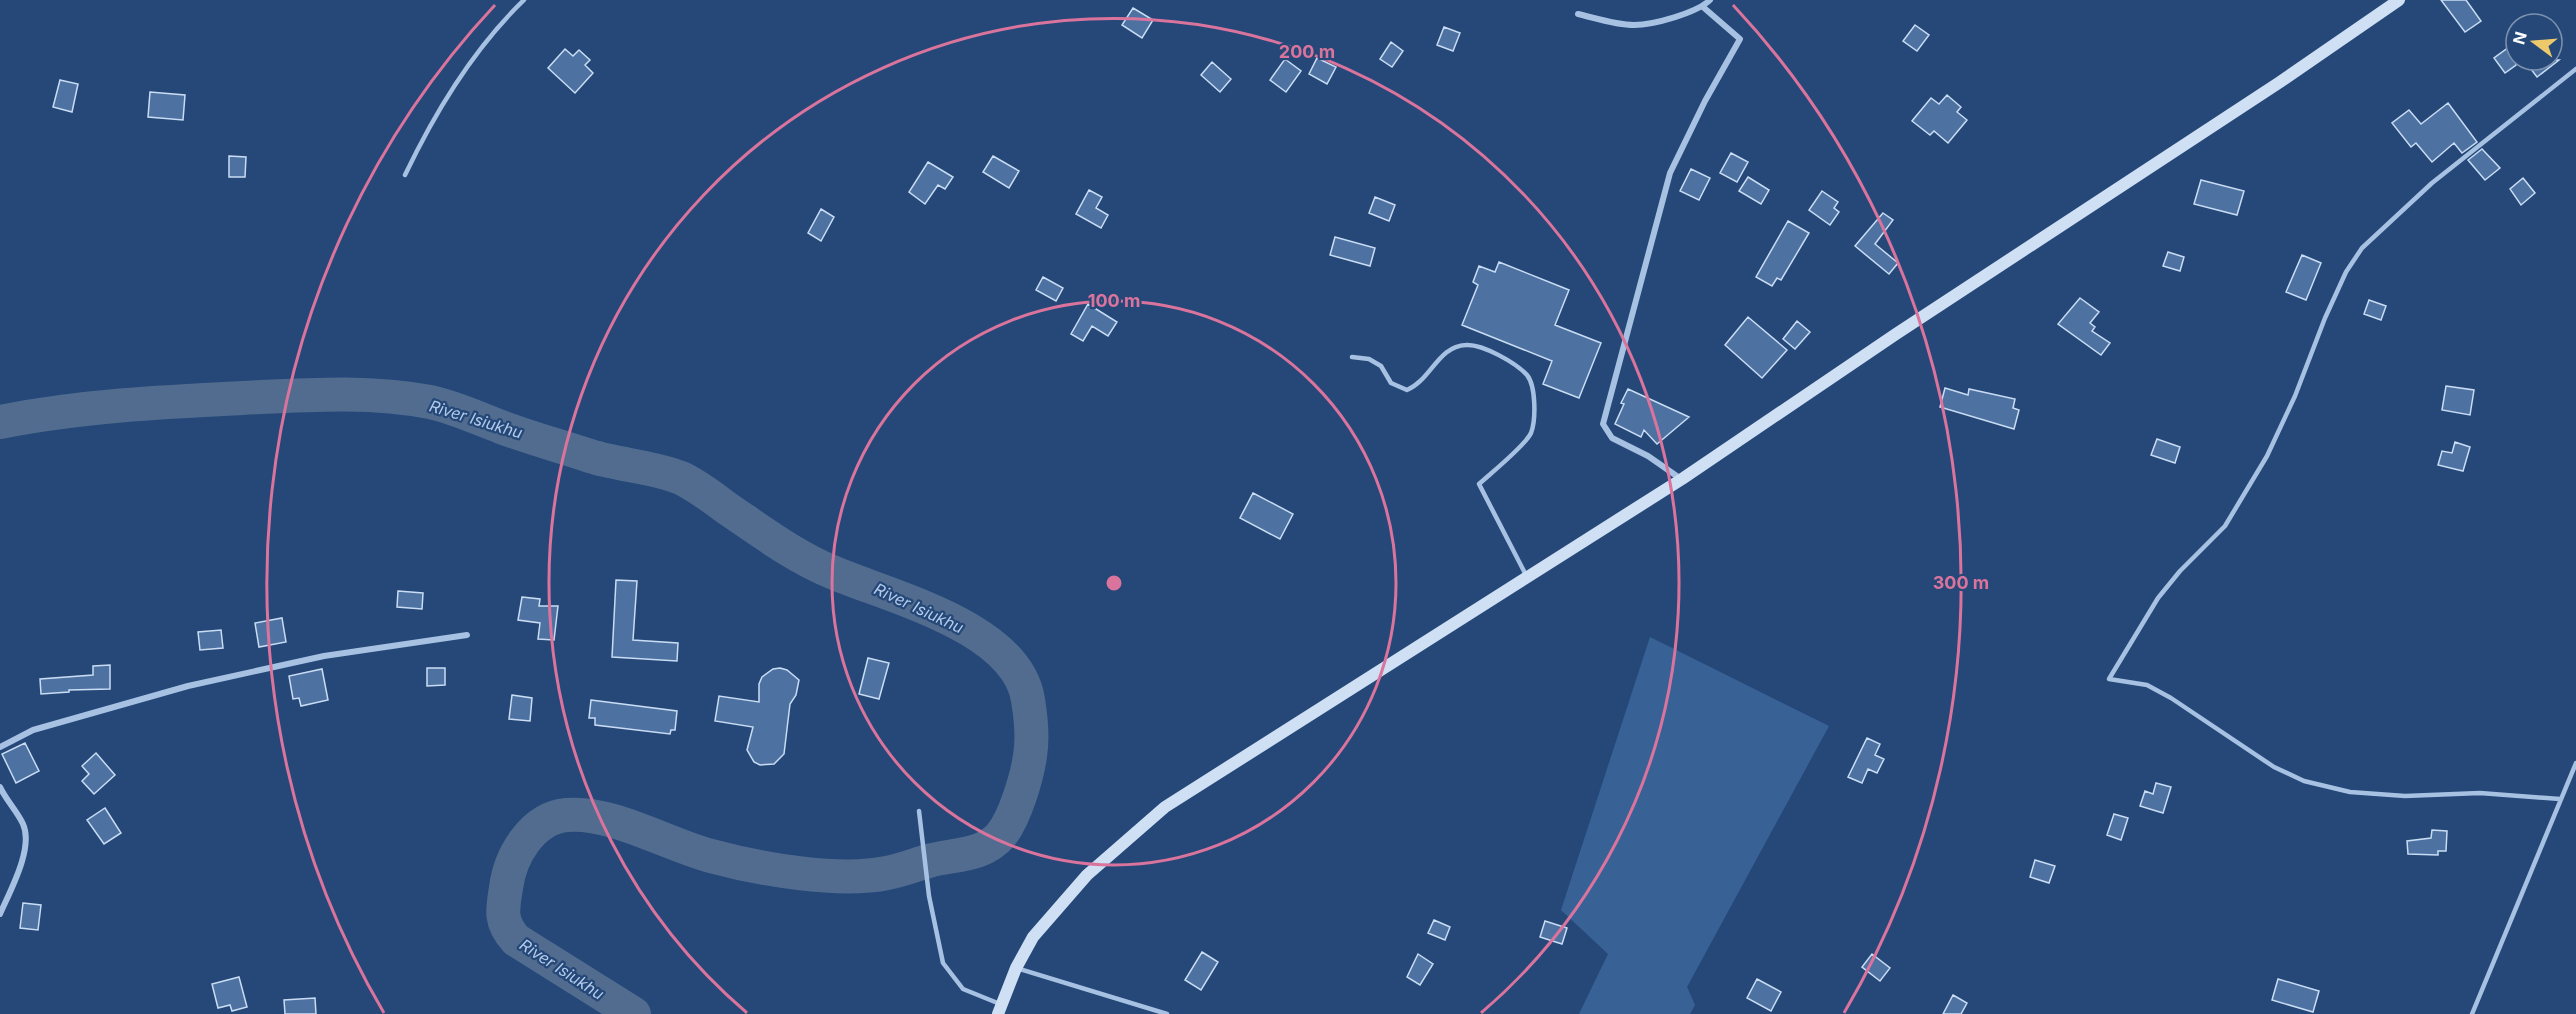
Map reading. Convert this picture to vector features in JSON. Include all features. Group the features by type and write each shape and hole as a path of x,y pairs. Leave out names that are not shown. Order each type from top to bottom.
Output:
{"main road":[{"path":"999,1009 1016,968 1033,936 1087,875 1165,807 1682,479 1896,334 2280,82 2399,0"}],"street":[{"path":"1578,14 1634,25 1665,19 1703,7 1710,0"},
{"path":"1682,479 1648,456 1612,438 1603,424 1670,173 1705,101 1740,39 1703,7"},
{"path":"0,747 33,730 188,686 324,656 467,635"},
{"path":"0,788 8,804 23,822 27,834 26,851 0,914"}],"lane":[{"path":"405,175 447,96 480,51 524,0"},
{"path":"2560,800 2480,793 2394,795 2350,792 2304,781 2274,767 2171,698 2147,685 2109,679 2158,598 2180,571 2225,526 2267,456 2295,396 2337,291 2362,248 2432,183 2576,69"},
{"path":"1352,357 1369,359 1382,366 1391,383 1407,390 1418,386 1447,350 1467,344 1489,350 1528,376 1535,422 1529,436 1479,484 1527,577"},
{"path":"2472,1014 2576,763"},
{"path":"919,811 929,896 943,963 963,989 999,1009"},
{"path":"1016,968 1167,1014"}],"shaded area":[{"path":"1650,637 1829,726 1687,987 1695,1005 1690,1014 1579,1014 1608,954 1561,910"}],"building":[{"path":"2441,0 2466,0 2481,21 2465,32"},
{"path":"1133,8 1153,20 1142,38 1122,25"},
{"path":"1915,25 1929,35 1917,51 1903,41"},
{"path":"1444,27 1460,33 1453,51 1437,45"},
{"path":"1391,42 1403,51 1392,67 1380,59"},
{"path":"565,49 573,56 579,50 590,60 585,65 593,73 575,93 548,68"},
{"path":"2504,51 2504,72 2494,58"},
{"path":"1317,58 1336,67 1327,84 1309,74"},
{"path":"1285,59 1301,71 1286,92 1270,80"},
{"path":"1212,62 1231,79 1220,92 1201,75"},
{"path":"2533,72 2543,72 2537,77"},
{"path":"60,80 78,84 72,112 53,107"},
{"path":"150,92 185,95 183,120 148,117"},
{"path":"1947,95 1961,107 1957,112 1967,120 1948,143 1934,131 1930,135 1912,121 1931,98 1939,104"},
{"path":"2448,103 2477,142 2462,153 2454,143 2432,162 2416,143 2411,147 2392,123 2409,110 2421,124"},
{"path":"2482,149 2500,168 2485,180 2468,160"},
{"path":"1731,153 1748,162 1737,182 1720,173"},
{"path":"229,156 246,157 245,177 229,177"},
{"path":"993,156 1019,171 1009,188 983,172"},
{"path":"928,162 953,177 945,189 938,185 925,204 909,192"},
{"path":"1691,169 1710,178 1699,200 1680,191"},
{"path":"1748,177 1769,190 1761,204 1739,191"},
{"path":"2523,178 2535,193 2521,205 2510,189"},
{"path":"2201,180 2244,191 2237,215 2194,204"},
{"path":"1089,190 1102,197 1096,208 1108,215 1101,228 1076,214"},
{"path":"1822,191 1838,202 1834,208 1839,212 1830,225 1809,210"},
{"path":"1375,197 1395,205 1389,221 1369,213"},
{"path":"821,209 834,217 821,241 808,233"},
{"path":"1883,213 1893,220 1875,244 1898,263 1889,274 1855,246"},
{"path":"1788,221 1809,233 1781,280 1777,278 1772,286 1756,277"},
{"path":"1335,237 1375,248 1370,266 1330,255"},
{"path":"2168,252 2184,257 2180,271 2163,266"},
{"path":"2302,255 2321,263 2306,300 2286,292"},
{"path":"1499,262 1569,290 1555,325 1601,343 1579,398 1543,384 1552,361 1462,325 1478,285 1473,282 1479,266 1495,272"},
{"path":"1043,277 1063,288 1056,301 1036,290"},
{"path":"2080,298 2099,312 2090,323 2095,327 2092,331 2110,343 2101,355 2058,324"},
{"path":"2369,300 2386,306 2381,320 2364,314"},
{"path":"1088,304 1117,322 1108,336 1092,326 1083,341 1071,334"},
{"path":"1748,317 1787,350 1762,378 1725,345"},
{"path":"1797,321 1810,332 1795,349 1783,339"},
{"path":"2446,386 2474,390 2470,415 2442,410"},
{"path":"1945,388 1968,395 1969,389 2015,399 2013,408 2019,410 2014,429 1940,407"},
{"path":"1628,389 1689,417 1657,444 1644,430 1641,437 1615,424"},
{"path":"2157,439 2180,447 2175,463 2151,455"},
{"path":"2455,442 2470,447 2463,471 2438,465 2442,451 2452,453"},
{"path":"1253,493 1293,514 1280,539 1240,518"},
{"path":"616,580 637,581 633,640 678,643 677,661 612,657"},
{"path":"398,591 423,593 422,609 397,607"},
{"path":"522,597 540,599 539,606 558,606 554,640 538,639 540,623 518,620"},
{"path":"282,618 286,642 259,647 255,623"},
{"path":"221,630 223,648 200,650 198,632"},
{"path":"868,658 889,663 879,699 859,694"},
{"path":"110,665 110,689 69,690 69,692 41,694 40,679 93,675 93,666"},
{"path":"427,668 445,668 445,685 427,686"},
{"path":"322,669 328,700 301,706 299,698 293,699 289,676"},
{"path":"773,669 787,670 799,680 796,695 790,704 784,754 774,764 760,765 754,762 747,750 753,727 715,721 719,696 759,702 759,684 762,677"},
{"path":"512,695 532,698 530,721 509,719"},
{"path":"591,700 677,711 675,730 671,730 670,734 595,725 595,718 589,718"},
{"path":"1867,738 1880,744 1875,755 1884,759 1877,773 1868,769 1862,783 1848,777"},
{"path":"25,743 39,771 16,783 2,754"},
{"path":"96,753 115,775 94,794 82,781 89,774 82,766"},
{"path":"2156,783 2171,787 2163,813 2140,806 2145,791 2153,794"},
{"path":"105,808 121,833 104,844 87,820"},
{"path":"2114,814 2128,818 2121,840 2107,835"},
{"path":"2432,830 2447,831 2446,851 2438,851 2438,855 2408,854 2407,841 2431,838"},
{"path":"2035,860 2055,866 2049,883 2030,877"},
{"path":"23,903 41,905 38,930 20,928"},
{"path":"1434,920 1450,927 1445,940 1428,933"},
{"path":"1545,921 1567,928 1562,944 1540,937"},
{"path":"1202,952 1218,962 1201,990 1185,980"},
{"path":"1418,954 1433,964 1420,985 1407,977"},
{"path":"1872,954 1890,968 1880,981 1862,967"},
{"path":"239,977 247,1007 232,1011 230,1005 218,1008 212,984"},
{"path":"1757,979 1781,992 1771,1011 1747,998"},
{"path":"2278,979 2319,991 2313,1012 2272,1000"},
{"path":"1953,995 1967,1003 1961,1014 1943,1014"},
{"path":"315,998 316,1014 285,1014 284,1000"}],"waterway":[{"name":"River Isiukhu","path":"0,422 60,412 121,406 289,396 336,394 384,396 430,402 590,456 660,471 681,478 804,559 948,618 976,634 1001,653 1019,675 1028,700 1031,749 1023,786 1006,828 994,842 978,851 868,876 823,875 775,870 711,856 621,823 584,815 554,818 533,831 518,852 508,876 503,910 507,928 516,940 634,1014"}]}
